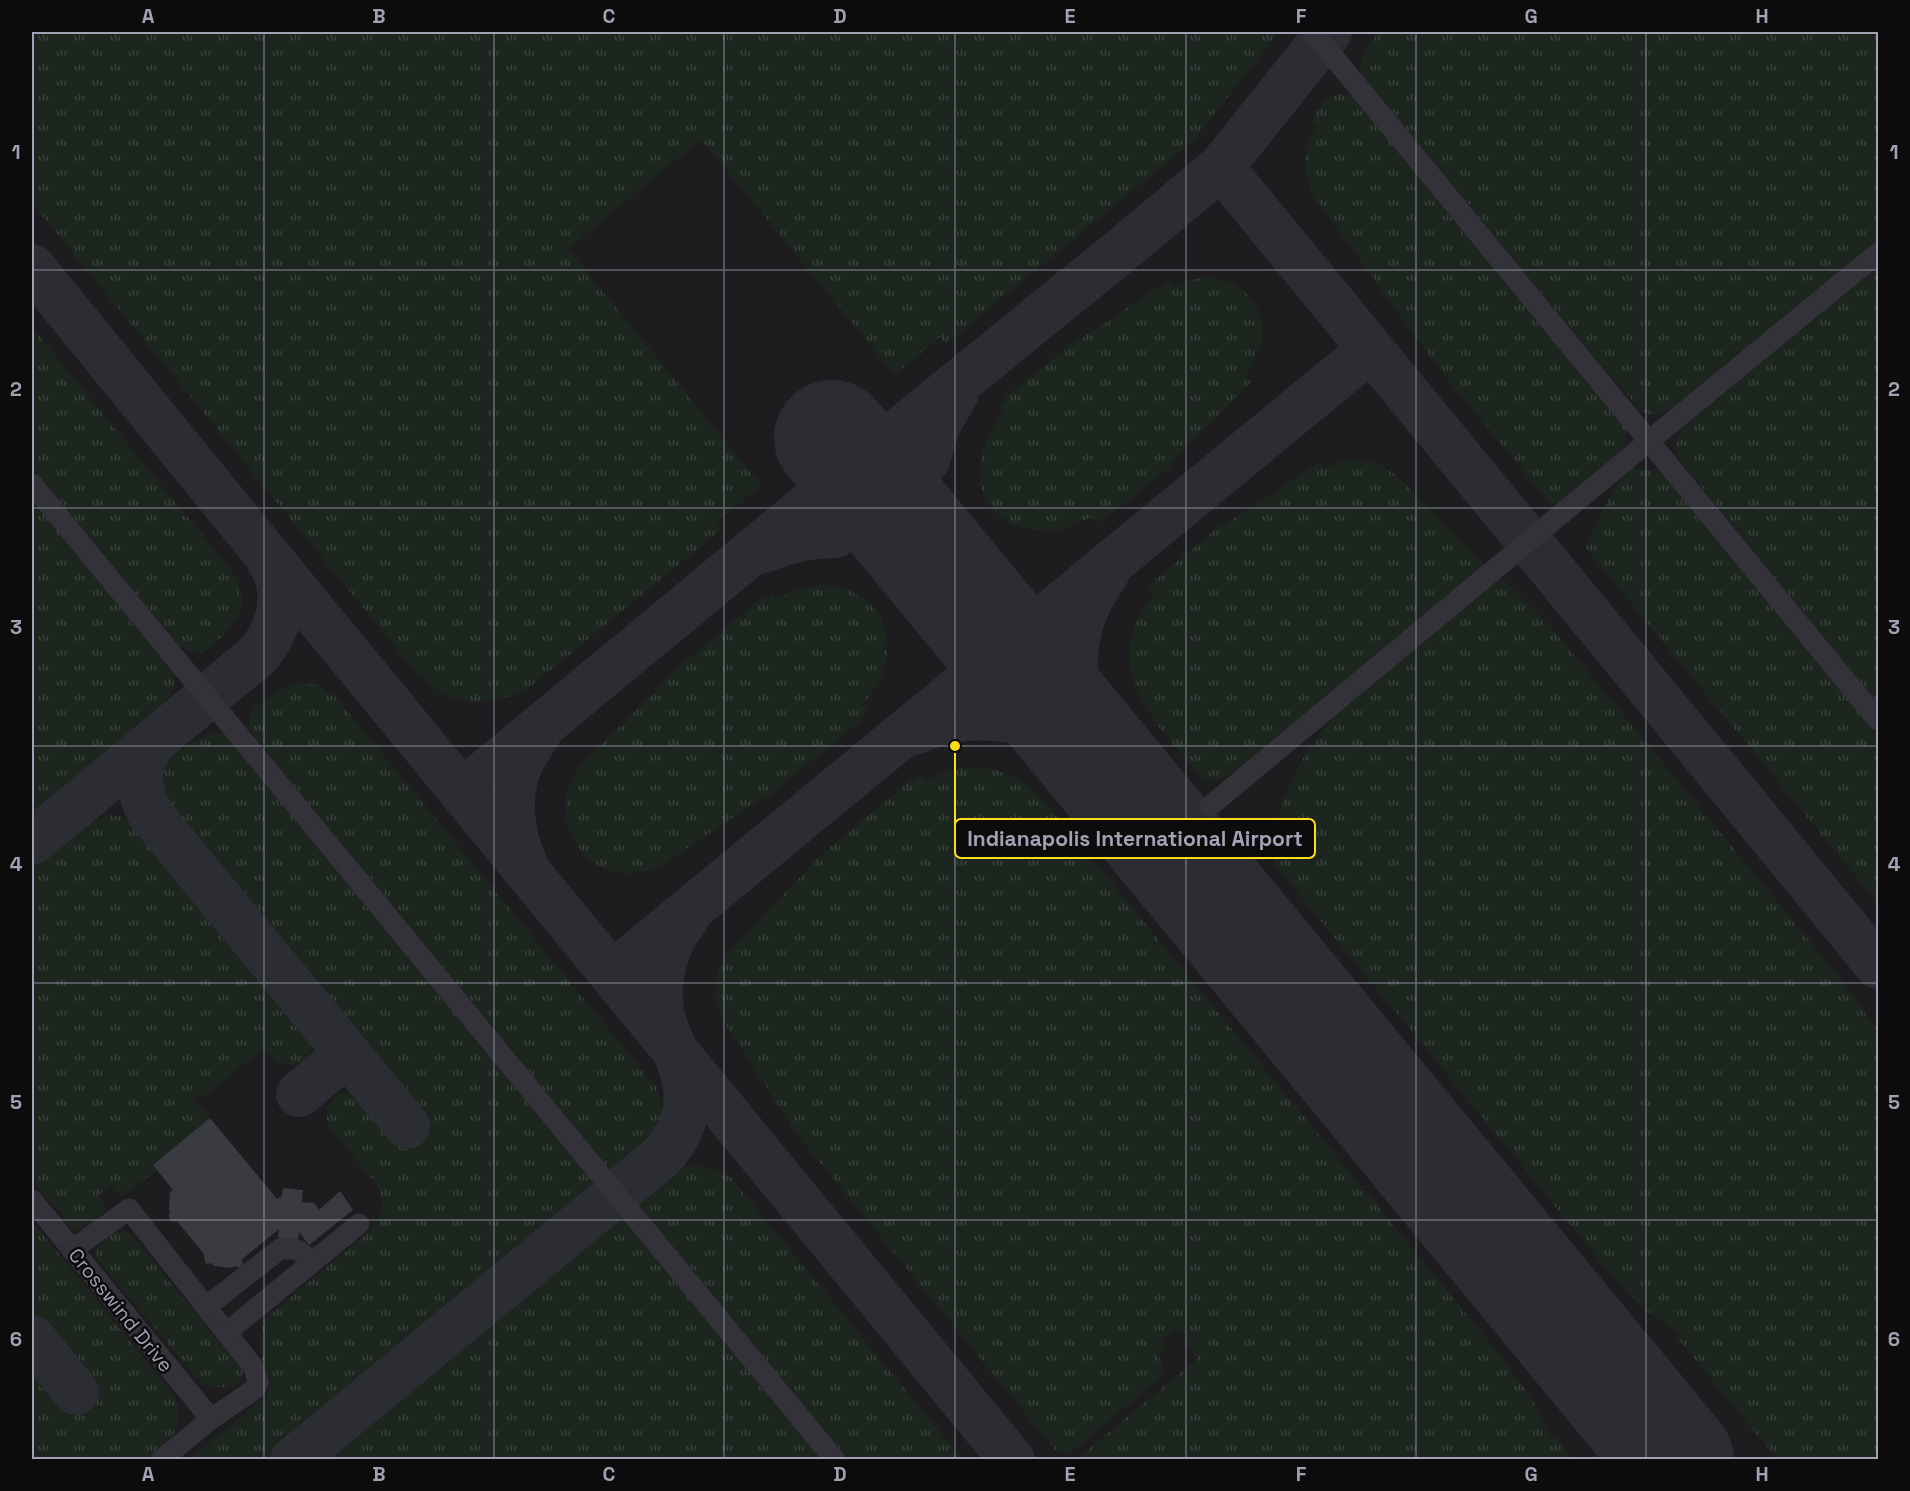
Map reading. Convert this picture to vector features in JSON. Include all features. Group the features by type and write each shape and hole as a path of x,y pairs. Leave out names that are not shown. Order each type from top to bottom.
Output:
{"street":[{"path":"1313,32 1878,720"},
{"path":"1210,806 1878,254"},
{"path":"32,484 835,1460"},
{"name":"Crosswind Drive","path":"32,1200 211,1419"},
{"path":"72,1250 129,1209 254,1368 258,1382 255,1389 211,1419 161,1460"},
{"path":"226,1333 359,1224"},
{"path":"206,1307 280,1249 301,1250 311,1263"}],"shaded area":[{"path":"32,32 1878,32 1878,1459 32,1459"}],"green space":[{"path":"32,32 1279,32 1198,137 946,344 940,337 895,375 701,139 568,249 761,485 717,522 722,529 530,687 502,699 473,702 445,694 421,675 419,676 32,203"},
{"path":"1379,32 1878,32 1878,240 1673,410 1654,415 1643,413 1363,76 1362,57 1367,46"},
{"path":"1338,94 1354,96 1627,430 1625,444 1620,453 1558,504 1551,505 1437,366 1312,194 1307,177 1306,151 1317,127 1311,122 1316,115 1314,114 1327,98"},
{"path":"1878,266 1878,704 1681,462 1675,447 1686,424"},
{"path":"1207,277 1226,281 1241,289 1252,300 1259,313 1262,328 1260,344 1255,360 1245,376 1251,382 1170,463 1172,465 1096,524 1092,517 1062,529 1034,530 1013,524 993,510 980,483 980,469 987,439 1004,411 999,405 1006,400 1005,397 1072,343 1168,281 1173,288 1191,280"},
{"path":"32,327 234,574 242,596 240,611 226,631 208,649 197,653 191,652 177,643 32,467"},
{"path":"1343,461 1377,463 1396,475 1485,565 1284,732 1231,773 1219,780 1203,778 1149,712 1132,674 1129,654 1132,633 1141,612 1155,593 1149,588 1155,580 1221,525 1223,526 1320,462 1324,469"},
{"path":"1631,469 1658,470 1666,475 1878,735 1878,903 1585,547 1613,490"},
{"path":"32,497 174,671 175,678 168,697 151,719 32,817"},
{"path":"1501,577 1550,626 1840,978 1878,1031 1878,1459 1777,1459 1681,1342 1676,1339 1680,1333 1646,1311 1620,1285 1274,864 1278,822 1283,802 1300,764 1323,730 1336,714"},
{"path":"821,585 845,589 864,599 877,612 885,628 887,647 884,666 876,686 863,705 868,711 862,717 863,719 765,799 764,797 662,865 639,873 617,872 598,865 583,852 572,836 566,816 567,794 576,771 667,677 763,597 772,593 776,599 795,590"},
{"path":"299,683 318,685 332,696 334,695 657,1088 662,1119 655,1139 635,1162 618,1176 613,1174 255,738 249,722 257,706 287,687"},
{"path":"215,733 225,735 600,1191 273,1459 190,1459 268,1395 269,1376 259,1360 262,1357 260,1337 265,1322 263,1320 364,1236 381,1213 382,1200 377,1185 328,1126 327,1117 331,1103 341,1093 356,1093 364,1098 366,1096 402,1139 423,1121 191,839 192,837 166,802 161,790 162,767 171,756 186,746"},
{"path":"967,767 990,769 1011,776 1029,787 1046,803 1500,1355 1532,1399 1550,1439 1557,1438 1573,1459 1077,1459 1198,1358 1183,1340 1184,1331 1182,1329 1173,1331 1161,1340 1165,1349 1158,1355 1164,1370 1161,1377 1070,1453 1058,1453 789,1125 790,1123 726,1025 719,1012 715,996 716,978 720,965 728,952 815,860 912,779 914,781 921,775 926,782 945,772"},
{"path":"107,815 135,823 149,835 168,858 170,857 309,1027 313,1041 312,1048 305,1059 293,1064 279,1063 263,1048 203,1098 198,1093 193,1098 210,1118 157,1170 124,1195 119,1195 111,1185 98,1196 106,1210 90,1224 77,1229 72,1228 32,1179 32,869 88,822"},
{"path":"690,1165 715,1169 729,1175 962,1459 848,1459 636,1202 635,1197 661,1177"},
{"path":"617,1212 622,1215 823,1460 316,1460"},
{"path":"32,1221 175,1397 178,1418 174,1434 147,1459 32,1459 32,1358 74,1409 95,1392 32,1314"},
{"path":"118,1229 128,1232 135,1239 241,1369 243,1373 240,1382 220,1387 200,1382 97,1259 99,1245"}],"building":[{"path":"210,1118 277,1199 282,1196 283,1188 303,1190 302,1202 314,1203 319,1210 340,1191 353,1210 309,1245 299,1232 298,1241 278,1238 279,1229 241,1260 243,1263 239,1268 205,1263 204,1254 177,1221 170,1221 170,1192 173,1190 153,1165"}],"taxiway":[{"path":"462,792 1221,167 1329,32"},
{"path":"1221,167 1878,966"},
{"path":"32,267 1012,1460"},
{"path":"612,974 1370,350"},
{"path":"927,460 937,426 956,393"},
{"path":"764,550 799,539 836,535"},
{"path":"32,842 258,655 272,633 280,609 279,585 276,572 269,560"},
{"path":"1106,574 1091,597 1082,621 1076,646 1075,671 1084,721 1109,768"},
{"path":"915,732 936,724 978,717 1021,722 1061,738 1099,768 1204,895"},
{"path":"524,862 513,825 512,799 521,762 538,734"},
{"path":"154,741 144,759 140,777 143,796 151,815 407,1126"},
{"path":"293,1460 661,1157 670,1146 682,1125 687,1102 680,1063 662,1015 660,990 667,952 686,919"},
{"path":"299,1094 347,1054"},
{"path":"32,1338 76,1392"}],"runway":[{"path":"832,438 1676,1460"}],"place":[{"name":"Indianapolis International Airport","path":"955,746"}]}
